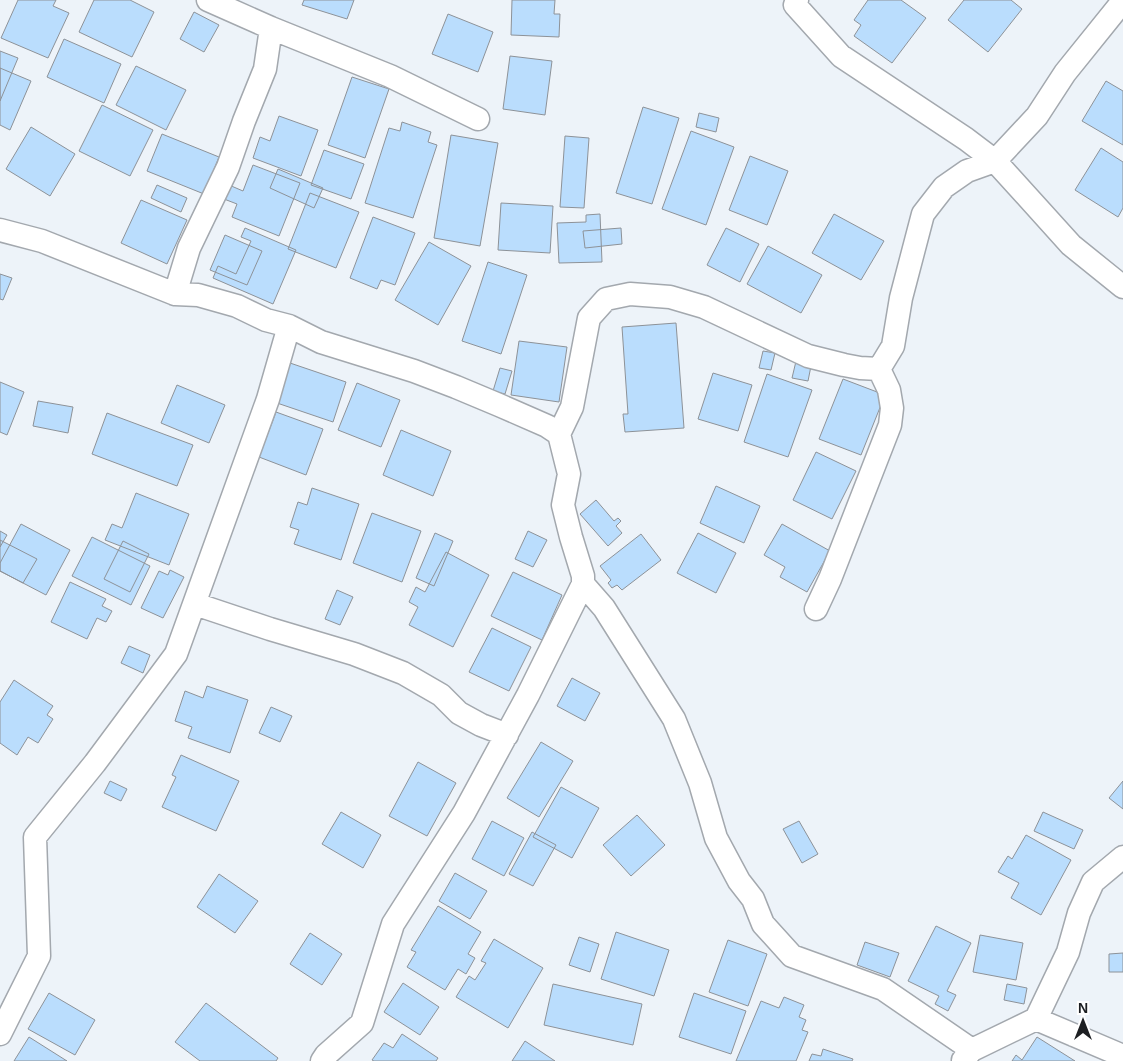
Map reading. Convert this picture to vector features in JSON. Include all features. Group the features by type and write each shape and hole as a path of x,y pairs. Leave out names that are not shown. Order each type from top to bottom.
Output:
{"street":[{"path":"208,0 271,28 390,76 478,119"},
{"path":"797,0 795,5 842,56 950,128 995,161 1071,245 1123,287"},
{"path":"879,369 893,346 901,298 923,214 944,187 967,170 995,161 1038,116 1065,74 1123,1"},
{"path":"174,294 190,248 228,167 265,69 271,28"},
{"path":"0,230 42,241 174,294 198,295 237,306 266,320 289,326 321,342 414,372 491,401 548,426 559,434"},
{"path":"322,1061 326,1054 362,1023 393,924 464,814 528,695 583,584 583,576 563,506 569,474 559,434 572,407 589,318 606,299 630,294 670,297 704,307 808,356 860,368 879,369"},
{"path":"0,1034 39,956 35,837 95,763 176,654 268,399 289,326"},
{"path":"816,609 830,579 890,425 892,408 889,390 879,369"},
{"path":"583,584 604,608 674,719 700,783 716,838 739,881 752,899 763,924 792,956 883,989 967,1056 1036,1019 1068,952 1079,913 1093,882 1123,857"},
{"path":"195,604 354,654 403,673 441,694 460,713 481,725 507,735"},
{"path":"1036,1019 1123,1056"}],"building":[{"path":"18,0 56,0 53,6 69,13 48,58 1,38"},
{"path":"94,0 130,0 154,12 132,57 79,32"},
{"path":"304,0 354,0 347,19 302,5"},
{"path":"512,0 555,0 554,14 560,14 559,37 511,35"},
{"path":"868,0 901,0 926,18 892,63 854,36 861,25 854,20"},
{"path":"964,0 1011,0 1022,9 988,52 948,20"},
{"path":"194,12 219,25 204,52 180,39"},
{"path":"448,14 493,32 478,72 432,54"},
{"path":"64,39 121,64 104,103 47,77"},
{"path":"0,51 18,58 0,101"},
{"path":"510,56 552,61 545,115 503,109"},
{"path":"136,66 186,90 166,130 116,105"},
{"path":"0,68 31,81 10,130 0,125"},
{"path":"352,77 389,89 365,158 328,145"},
{"path":"1106,81 1123,91 1123,145 1082,121"},
{"path":"102,105 153,130 130,176 79,151"},
{"path":"643,107 679,118 652,204 616,193"},
{"path":"699,113 719,118 716,132 696,127"},
{"path":"279,116 318,130 301,176 253,158 260,137 270,141"},
{"path":"402,122 431,132 428,142 437,145 413,218 365,203 389,128 400,131"},
{"path":"31,127 75,154 50,196 6,169"},
{"path":"691,131 734,147 706,225 662,209"},
{"path":"162,134 219,157 204,194 147,171"},
{"path":"451,135 498,143 480,246 434,238"},
{"path":"565,136 589,138 584,208 560,207"},
{"path":"1101,148 1123,162 1123,208 1118,217 1075,190"},
{"path":"324,150 364,164 351,199 311,185"},
{"path":"750,156 788,171 767,225 729,210"},
{"path":"253,165 300,183 279,236 232,217 237,204 224,199 229,185 243,191"},
{"path":"278,169 323,188 314,208 270,188"},
{"path":"157,185 187,198 181,212 151,198"},
{"path":"310,193 359,212 336,268 288,249"},
{"path":"141,200 187,220 167,264 121,243"},
{"path":"501,203 553,206 550,253 498,250"},
{"path":"600,214 602,262 559,263 557,223 586,222 586,215"},
{"path":"834,214 884,241 861,280 812,253"},
{"path":"373,217 415,233 395,285 381,280 377,289 350,278"},
{"path":"245,228 296,250 273,304 213,278 218,266 236,274 251,241 241,237"},
{"path":"621,228 622,244 585,248 583,231"},
{"path":"726,228 759,244 740,282 707,265"},
{"path":"225,235 262,251 247,285 210,270"},
{"path":"429,242 471,266 438,325 395,300"},
{"path":"768,246 822,275 801,313 747,284"},
{"path":"488,262 527,275 501,354 462,341"},
{"path":"0,274 12,278 3,300 0,299"},
{"path":"676,323 684,428 625,432 623,414 628,414 622,327"},
{"path":"519,341 567,347 559,402 511,395"},
{"path":"763,351 775,353 771,370 759,368"},
{"path":"797,357 812,361 808,381 792,378"},
{"path":"290,363 346,382 333,422 277,403"},
{"path":"500,368 512,371 505,394 493,391"},
{"path":"713,373 752,385 738,431 698,419"},
{"path":"767,374 812,390 788,457 744,442"},
{"path":"843,379 885,395 861,455 819,439"},
{"path":"0,382 24,392 7,435 0,432"},
{"path":"357,383 400,400 381,447 338,430"},
{"path":"177,385 225,405 209,443 161,423"},
{"path":"38,401 73,407 68,433 33,426"},
{"path":"276,412 323,429 306,475 259,457"},
{"path":"107,413 193,445 177,486 92,454"},
{"path":"401,430 451,451 433,496 383,475"},
{"path":"816,452 856,471 832,519 793,500"},
{"path":"716,486 760,506 744,543 700,523"},
{"path":"312,488 359,504 341,560 294,544 299,530 290,527 298,502 307,505"},
{"path":"136,493 189,514 169,565 105,540 112,524 122,528"},
{"path":"596,500 614,521 618,518 621,521 616,526 622,533 608,546 580,514"},
{"path":"372,513 421,531 402,582 353,563"},
{"path":"21,524 70,550 46,595 0,571 0,563"},
{"path":"782,524 830,551 807,592 780,577 785,567 764,555"},
{"path":"0,531 7,535 0,547"},
{"path":"528,531 547,540 533,567 515,559"},
{"path":"435,533 453,541 434,586 416,578"},
{"path":"698,533 736,553 716,593 677,573"},
{"path":"641,534 661,560 622,590 617,585 612,588 608,583 611,580 600,566"},
{"path":"92,537 150,566 131,605 72,576"},
{"path":"0,540 37,559 23,583 0,571"},
{"path":"123,541 149,554 130,592 104,579"},
{"path":"446,552 489,575 453,647 409,625 418,607 409,602 416,587 425,592"},
{"path":"170,570 184,577 163,618 141,608 159,571 168,575"},
{"path":"513,572 562,595 542,640 491,616"},
{"path":"70,582 106,599 102,606 112,611 106,622 97,618 87,639 51,622"},
{"path":"337,590 353,597 340,625 325,619"},
{"path":"492,628 531,647 509,691 469,672"},
{"path":"129,646 150,655 143,673 121,663"},
{"path":"572,678 600,693 585,721 557,706"},
{"path":"14,680 53,706 47,715 53,719 38,743 28,737 17,755 0,743 0,702"},
{"path":"207,686 248,700 230,753 188,738 192,727 175,721 185,691 203,698"},
{"path":"271,707 292,716 280,742 259,733"},
{"path":"541,742 573,761 539,817 507,798"},
{"path":"181,755 239,781 216,831 162,807 176,777 172,775"},
{"path":"418,762 456,783 427,836 389,816"},
{"path":"110,781 127,789 121,801 104,793"},
{"path":"1123,781 1123,809 1109,798"},
{"path":"561,787 599,808 572,858 533,837"},
{"path":"341,812 381,835 363,868 322,844"},
{"path":"1043,812 1083,830 1074,849 1034,831"},
{"path":"637,815 665,845 631,876 603,845"},
{"path":"492,821 524,838 504,876 472,859"},
{"path":"799,821 818,854 802,863 783,829"},
{"path":"532,832 556,845 533,886 509,874"},
{"path":"1026,835 1071,860 1041,915 1011,898 1019,883 998,872 1008,856 1012,859"},
{"path":"455,873 487,891 470,919 439,901"},
{"path":"219,874 258,901 235,933 197,907"},
{"path":"438,906 481,932 468,954 475,958 466,974 458,969 445,990 407,967 416,952 411,950"},
{"path":"936,926 971,943 947,991 956,995 948,1011 935,1004 939,996 908,981"},
{"path":"616,932 669,950 654,996 601,979"},
{"path":"310,933 342,954 322,985 290,964"},
{"path":"980,935 1023,943 1016,980 973,972"},
{"path":"579,937 599,944 590,972 569,965"},
{"path":"494,939 543,968 508,1028 456,997 469,976 475,980 486,963 481,961"},
{"path":"728,940 767,954 748,1006 709,992"},
{"path":"865,942 899,953 890,977 857,965"},
{"path":"1123,953 1123,972 1109,972 1109,954"},
{"path":"403,983 439,1007 420,1035 384,1012"},
{"path":"553,984 642,1004 633,1045 544,1025"},
{"path":"1007,984 1027,988 1024,1004 1004,1000"},
{"path":"49,993 95,1020 75,1055 28,1029"},
{"path":"694,993 746,1011 731,1054 679,1037"},
{"path":"784,997 804,1005 799,1017 806,1020 802,1030 808,1032 796,1061 736,1061 761,1001 779,1008"},
{"path":"206,1003 278,1058 276,1061 200,1061 175,1042"},
{"path":"402,1034 438,1058 436,1061 372,1060 384,1043 393,1048"},
{"path":"29,1037 67,1061 14,1061"},
{"path":"1037,1037 1075,1061 1012,1061 1016,1055 1022,1060"},
{"path":"525,1041 555,1061 512,1061"},
{"path":"823,1049 853,1059 852,1061 809,1061 812,1054 821,1056"}]}
